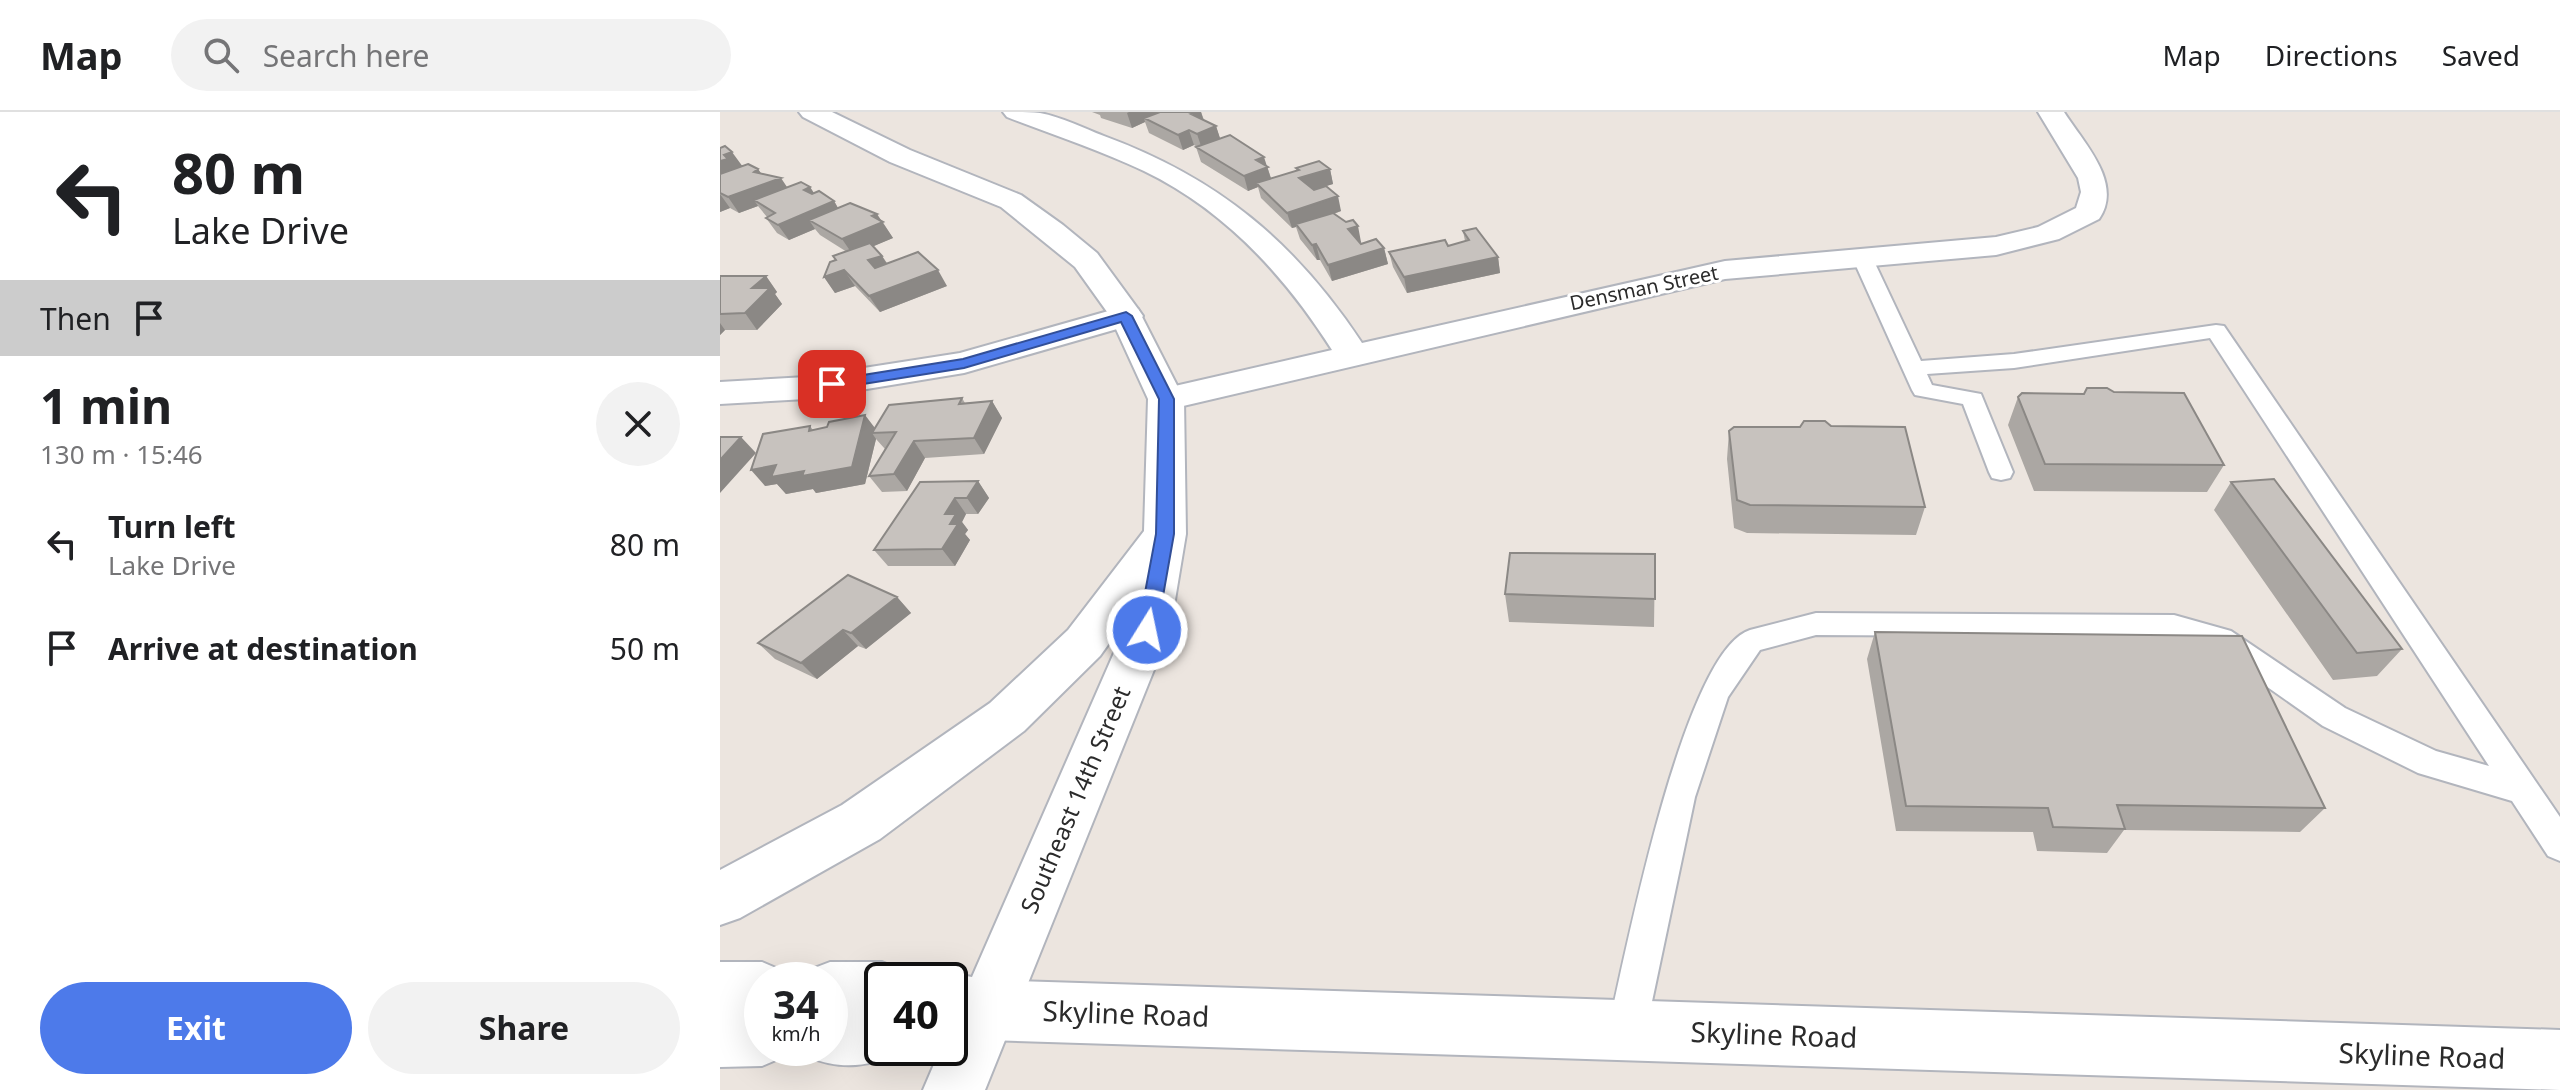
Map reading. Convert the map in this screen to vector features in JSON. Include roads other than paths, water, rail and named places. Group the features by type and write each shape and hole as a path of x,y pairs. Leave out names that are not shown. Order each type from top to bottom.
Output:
{"street":[{"name":"Southeast 14th Street","path":"812,112 900,156 1011,201 1086,260 1126,316 1166,399 1165,534 1147,630 968,1000"},
{"path":"1016,112 1173,175 1209,197 1262,242 1302,282 1353,355"},
{"name":"Densman Street","path":"1166,399 1725,270 1996,246 2048,233 2089,213 2095,192 2092,178 2051,112"},
{"path":"720,393 806,388 964,363 1126,316"},
{"path":"720,899 861,822 1007,717 1084,643 1165,534"},
{"path":"720,992 744,992"},
{"name":"Skyline Road","path":"968,1010 2560,1061"},
{"path":"720,1037 744,1036"},
{"name":"Southeast 14th Street","path":"954,1090 957,1066"}],"lane":[{"path":"1862,257 1923,390 1973,399 2001,472"},
{"path":"1913,368 2014,361 2216,331 2560,845"},
{"path":"1627,1030 1679,797 1714,693 1750,641 1816,624 2174,626 2221,639 2334,717 2429,763 2523,790"}]}
